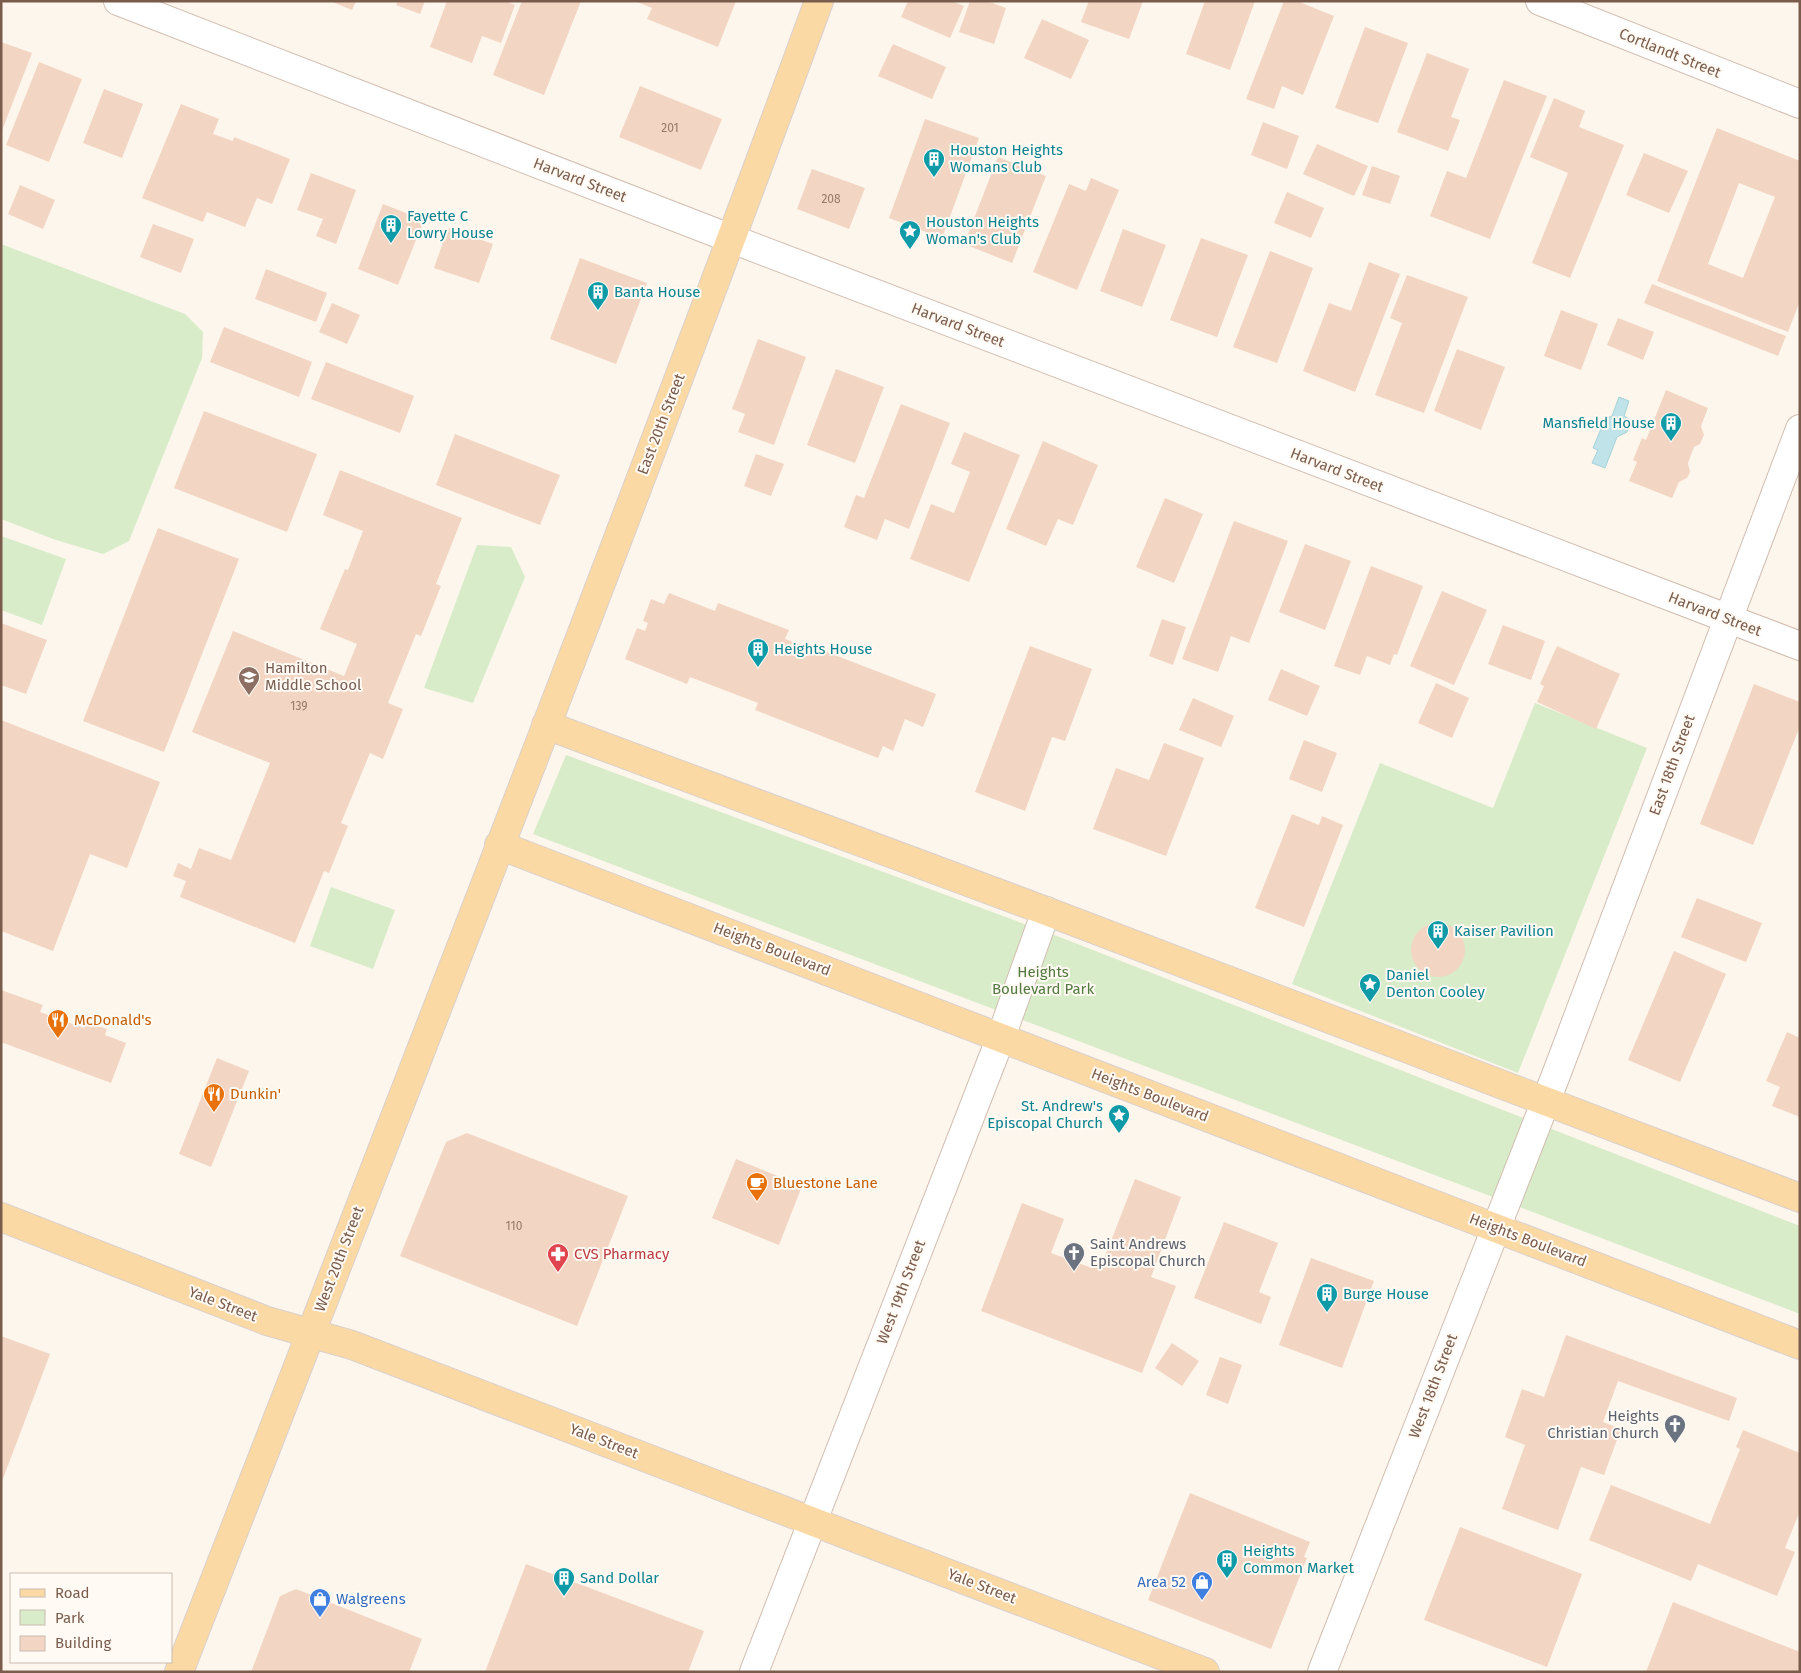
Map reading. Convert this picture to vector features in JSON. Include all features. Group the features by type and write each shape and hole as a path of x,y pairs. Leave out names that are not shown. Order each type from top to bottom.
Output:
{"main road":[{"name":"East 20th Street","path":"499,845 732,239 819,1"},
{"path":"546,725 1046,911 1800,1198"},
{"name":"Heights Boulevard","path":"499,845 1800,1345"},
{"name":"West 20th Street","path":"179,1672 499,845"},
{"name":"Yale Street","path":"1,1217 267,1321 352,1345 1205,1672"}],"street":[{"name":"Harvard Street","path":"118,1 732,239 1800,646"},
{"name":"Cortlandt Street","path":"1540,1 1800,104"},
{"name":"East 18th Street","path":"1545,1101 1800,429"},
{"name":"West 19th Street","path":"754,1672 1001,1037 1046,911"},
{"name":"West 18th Street","path":"1322,1672 1545,1101"}],"green space":[{"path":"1,244 185,314 203,332 202,358 129,541 103,554 56,540 1,519"},
{"path":"1,536 66,559 42,625 1,610"},
{"path":"477,545 511,547 525,577 473,703 424,688"},
{"path":"1535,703 1647,748 1518,1073 1292,984 1380,763 1493,808"},
{"name":"Heights Boulevard Park","path":"566,755 1057,936 1800,1226 1800,1314 533,834"},
{"path":"331,887 395,910 373,969 310,946"}],"water":[{"path":"1619,397 1629,401 1624,416 1631,420 1627,432 1617,437 1605,468 1592,463 1598,450 1593,448 1605,419 1612,416"}],"building":[{"path":"330,1 356,1 352,10"},
{"path":"398,1 425,1 420,14 396,5"},
{"path":"447,1 505,1 515,5 501,43 482,36 472,63 430,47"},
{"path":"522,1 581,1 544,95 493,75"},
{"path":"635,1 736,1 718,47 647,19 652,8"},
{"path":"908,1 952,1 964,6 950,38 901,17"},
{"path":"970,1 987,1 1006,8 994,44 959,32"},
{"path":"1089,1 1143,1 1129,39 1081,22"},
{"path":"1205,1 1255,1 1230,70 1186,54"},
{"path":"1284,1 1297,1 1334,16 1303,95 1282,86 1274,109 1246,99"},
{"path":"1042,19 1089,40 1071,79 1024,58"},
{"path":"1365,27 1408,43 1378,123 1335,108"},
{"path":"1,42 32,53 1,133"},
{"path":"893,44 946,67 932,99 878,76"},
{"path":"1427,53 1469,69 1451,117 1460,120 1448,151 1397,132"},
{"path":"39,62 82,79 49,162 6,145"},
{"path":"1504,80 1547,96 1490,239 1430,216 1447,171 1466,178"},
{"path":"640,86 722,119 701,170 619,137"},
{"path":"104,89 143,104 122,158 83,143"},
{"path":"1554,98 1585,111 1579,127 1624,145 1570,278 1532,263 1568,173 1530,157"},
{"path":"181,104 219,119 213,134 233,141 234,137 290,159 272,204 257,198 245,227 207,212 203,222 142,198"},
{"name":"Houston Heights Womans Club","path":"925,119 979,138 942,238 889,218"},
{"path":"1263,122 1299,136 1287,169 1251,155"},
{"path":"1717,128 1800,161 1800,301 1788,332 1657,281","holes":["1739,183 1775,197 1743,278 1708,264"]},
{"path":"1317,144 1368,166 1354,196 1303,174"},
{"path":"1644,153 1688,171 1669,213 1626,195"},
{"path":"998,157 1046,176 1012,263 964,244"},
{"path":"1372,166 1400,176 1390,204 1362,195"},
{"path":"812,169 865,188 849,229 797,209"},
{"path":"311,173 356,190 336,244 316,236 323,219 297,210"},
{"path":"1091,178 1119,190 1077,290 1033,272 1069,184 1086,191"},
{"path":"20,185 55,200 43,229 8,214"},
{"path":"1287,192 1324,208 1311,238 1274,223"},
{"name":"Fayette C Lowry House","path":"383,204 424,220 398,285 358,269"},
{"path":"153,224 194,239 181,273 140,257"},
{"path":"448,228 493,244 479,283 434,268"},
{"path":"1123,229 1166,245 1142,307 1100,291"},
{"path":"1201,238 1248,255 1217,337 1170,320"},
{"path":"1270,251 1313,268 1277,363 1233,347"},
{"name":"Banta House","path":"580,258 647,283 616,364 550,339"},
{"path":"1369,262 1400,274 1355,392 1303,371 1329,303 1351,311"},
{"path":"266,269 327,293 316,322 255,299"},
{"path":"1407,275 1468,297 1424,413 1375,395 1402,323 1390,318"},
{"path":"1652,284 1786,336 1778,356 1644,303"},
{"path":"332,303 360,315 347,344 319,332"},
{"path":"1561,310 1598,324 1581,370 1544,356"},
{"path":"1618,318 1654,332 1643,360 1607,345"},
{"path":"224,327 312,362 299,397 210,362"},
{"path":"758,339 806,357 774,445 738,432 745,414 732,409"},
{"path":"1457,349 1505,367 1481,430 1434,411"},
{"path":"326,362 414,396 400,433 311,399"},
{"path":"836,369 884,387 855,463 807,445"},
{"name":"Mansfield House","path":"1666,390 1708,408 1701,426 1704,435 1700,444 1694,447 1688,463 1690,472 1687,478 1679,482 1672,498 1629,481 1637,462 1633,460 1642,438 1646,440"},
{"path":"901,404 950,423 909,529 885,519 877,540 844,527 856,495 864,498"},
{"path":"204,411 317,454 287,532 174,488"},
{"path":"964,432 1020,455 969,582 910,559 931,504 954,513 970,472 951,464"},
{"path":"455,434 560,475 540,525 436,485"},
{"path":"1043,441 1098,465 1073,525 1058,519 1046,546 1006,529"},
{"path":"756,454 784,464 771,496 744,486"},
{"path":"340,470 462,518 436,584 441,586 421,636 416,634 388,703 403,709 383,759 370,753 341,823 348,826 329,873 324,871 295,943 180,897 186,881 173,876 178,863 191,869 199,848 231,860 270,763 192,732 233,631 344,676 357,644 320,629 345,569 348,570 363,531 323,515"},
{"path":"1165,498 1203,514 1174,583 1136,567"},
{"path":"1234,521 1288,541 1249,643 1231,636 1218,672 1182,659"},
{"path":"158,528 239,559 164,752 83,721"},
{"path":"1305,544 1351,561 1325,630 1279,612"},
{"path":"1371,566 1423,586 1397,655 1394,654 1390,665 1367,656 1360,675 1334,666"},
{"path":"1442,591 1487,610 1454,685 1410,666"},
{"name":"Heights House","path":"669,593 715,611 718,603 789,630 785,639 805,646 806,644 936,694 923,727 905,719 893,751 883,746 878,758 755,710 758,703 690,677 687,684 625,659 637,628 645,631 648,623 643,621 651,599 664,604"},
{"path":"1162,619 1186,627 1173,665 1149,656"},
{"path":"1,623 47,640 26,694 1,685"},
{"path":"1503,625 1545,641 1531,680 1488,664"},
{"path":"1030,646 1092,669 1065,741 1052,737 1025,811 975,792"},
{"path":"1557,646 1620,674 1596,729 1537,702 1544,686 1540,684"},
{"path":"1281,669 1320,686 1307,716 1268,700"},
{"path":"1436,683 1469,698 1452,738 1418,723"},
{"path":"1754,684 1800,702 1800,726 1753,845 1700,824"},
{"path":"1193,698 1234,716 1221,747 1179,730"},
{"path":"1,720 160,782 127,868 90,854 53,951 1,931"},
{"path":"1304,740 1337,753 1322,792 1289,779"},
{"path":"1164,743 1204,758 1166,856 1093,829 1116,768 1149,780"},
{"path":"1292,814 1319,825 1322,816 1343,825 1304,927 1255,908"},
{"path":"1697,898 1762,923 1746,962 1681,937"},
{"name":"Kaiser Pavilion","path":"1438,923 1448,925 1457,931 1463,940 1465,950 1463,960 1457,969 1448,975 1438,977 1428,975 1419,969 1413,960 1411,950 1413,940 1419,931 1428,925"},
{"path":"1674,951 1726,974 1680,1082 1628,1060"},
{"name":"McDonald's","path":"1,990 43,1005 40,1012 84,1028 87,1022 107,1029 105,1035 126,1043 111,1083 1,1042"},
{"path":"1787,1032 1800,1038 1800,1117 1772,1106 1780,1087 1766,1081"},
{"name":"Dunkin'","path":"217,1058 249,1071 211,1167 179,1154"},
{"name":"CVS Pharmacy","path":"467,1133 628,1196 577,1326 400,1256 446,1142"},
{"name":"Bluestone Lane","path":"736,1159 802,1186 779,1245 712,1218"},
{"name":"Saint Andrews Episcopal Church","path":"1135,1179 1181,1197 1151,1277 1176,1286 1142,1373 981,1311 1022,1203 1064,1219 1051,1253 1092,1268 1097,1256 1104,1259"},
{"path":"1224,1222 1278,1243 1259,1292 1271,1297 1261,1324 1194,1298"},
{"name":"Burge House","path":"1311,1258 1374,1281 1342,1368 1279,1345"},
{"path":"1566,1335 1737,1398 1729,1421 1618,1381 1603,1422 1621,1429 1604,1475 1581,1467 1558,1530 1502,1509 1525,1445 1505,1437 1522,1389 1544,1397"},
{"path":"1,1336 50,1354 1,1484"},
{"path":"1172,1343 1199,1361 1182,1386 1155,1368"},
{"path":"1220,1357 1242,1365 1228,1404 1206,1395"},
{"path":"1743,1430 1800,1453 1800,1511 1785,1548 1795,1552 1777,1596 1698,1564 1691,1581 1589,1540 1611,1485 1710,1524 1740,1449 1736,1447"},
{"name":"Heights Common Market","path":"1190,1493 1310,1542 1304,1557 1307,1558 1271,1649 1148,1600"},
{"path":"1460,1527 1582,1574 1547,1667 1424,1620"},
{"name":"Sand Dollar","path":"526,1564 704,1631 688,1672 485,1672"},
{"name":"Walgreens","path":"296,1589 422,1639 409,1672 251,1672 280,1596"},
{"path":"1673,1602 1800,1652 1800,1672 1646,1672"}],"place":[{"name":"Houston Heights Womans Club","path":"934,178"},
{"name":"Fayette C Lowry House","path":"391,244"},
{"name":"Houston Heights Woman's Club","path":"910,250"},
{"name":"Banta House","path":"598,311"},
{"name":"Mansfield House","path":"1671,442"},
{"name":"Heights House","path":"758,668"},
{"name":"Hamilton Middle School","path":"249,696"},
{"name":"Kaiser Pavilion","path":"1438,950"},
{"name":"Daniel Denton Cooley","path":"1370,1003"},
{"name":"McDonald's","path":"58,1039"},
{"name":"Dunkin'","path":"214,1113"},
{"name":"St. Andrew's Episcopal Church","path":"1119,1134"},
{"name":"Bluestone Lane","path":"757,1202"},
{"name":"Saint Andrews Episcopal Church","path":"1074,1272"},
{"name":"CVS Pharmacy","path":"558,1273"},
{"name":"Burge House","path":"1327,1313"},
{"name":"Heights Christian Church","path":"1675,1444"},
{"name":"Heights Common Market","path":"1227,1579"},
{"name":"Sand Dollar","path":"564,1597"},
{"name":"Area 52","path":"1202,1601"},
{"name":"Walgreens","path":"320,1618"}]}
